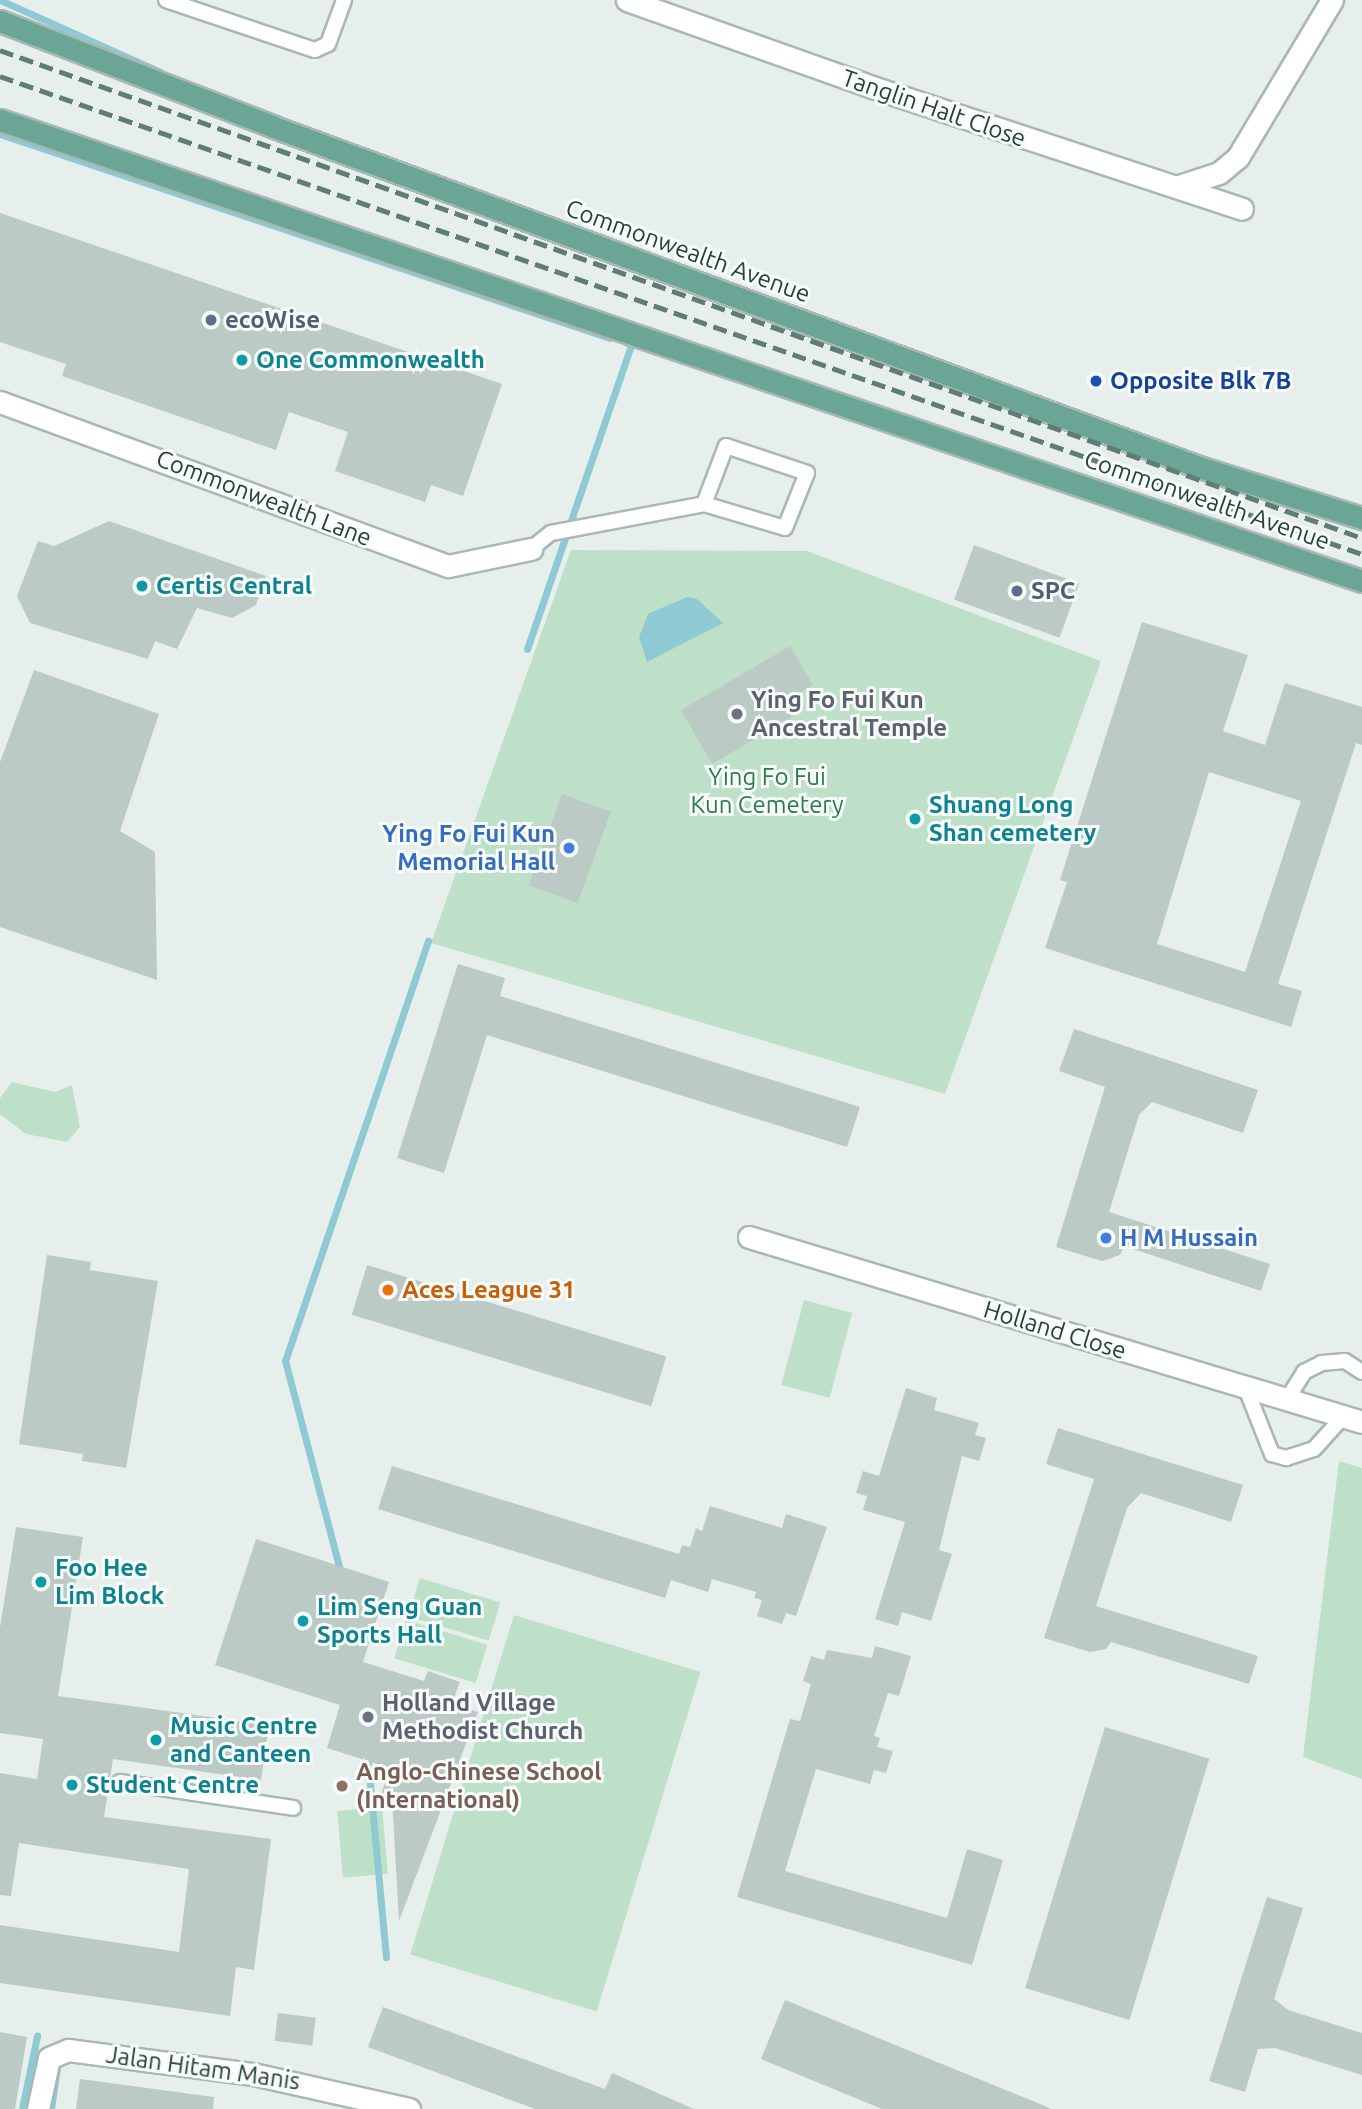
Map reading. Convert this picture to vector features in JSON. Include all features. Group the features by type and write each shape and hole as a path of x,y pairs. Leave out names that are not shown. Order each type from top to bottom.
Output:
{"main road":[{"name":"Commonwealth Avenue","path":"0,21 274,127 1199,467 1362,518"},
{"name":"Commonwealth Avenue","path":"0,120 1362,581"}],"street":[{"name":"Tanglin Halt Close","path":"627,0 1172,188 1242,209"},
{"path":"1172,188 1208,178 1238,157 1332,0"},
{"name":"Commonwealth Lane","path":"0,402 448,566 531,549"},
{"name":"Holland Close","path":"749,1237 1247,1391 1352,1420"},
{"name":"Jalan Hitam Manis","path":"38,2109 49,2057 68,2050 253,2074 409,2109"}],"lane":[{"path":"166,0 314,50 328,44 344,0"},
{"path":"531,549 551,533 704,504 785,528 807,473 726,446 704,504"},
{"path":"1286,1401 1304,1372 1322,1363 1345,1361 1362,1372"},
{"path":"1247,1391 1272,1454 1286,1458 1314,1449 1352,1420"},
{"path":"120,1782 293,1808"}],"green space":[{"name":"Ying Fo Fui Kun Cemetery","path":"571,550 807,551 1101,661 945,1094 431,943"},
{"path":"12,1082 55,1092 72,1085 80,1127 67,1142 26,1134 0,1114 0,1098"},
{"path":"804,1300 852,1313 830,1398 781,1385"},
{"path":"1339,1461 1362,1468 1362,1779 1303,1757"},
{"path":"420,1578 500,1603 489,1641 408,1616"},
{"path":"514,1615 700,1672 597,2012 410,1954"},
{"path":"406,1620 487,1645 476,1683 394,1658"},
{"path":"382,1807 388,1874 343,1878 337,1811"}],"water":[{"path":"687,597 697,599 723,623 647,662 639,637 648,614"}],"building":[{"name":"One Commonwealth","path":"0,213 502,384 463,496 431,485 425,502 335,471 348,432 289,412 276,450 62,376 66,364 0,342"},
{"name":"Certis Central","path":"109,521 266,576 256,605 232,618 197,608 177,649 155,641 148,659 30,623 17,596 38,541 54,546"},
{"name":"SPC","path":"974,545 1079,583 1059,638 954,600"},
{"path":"1142,622 1248,655 1223,731 1265,745 1285,683 1362,707 1362,745 1356,743 1278,984 1302,991 1291,1027 1045,948 1067,882 1060,880","holes":["1209,772 1301,801 1245,972 1157,944"]},
{"name":"Ying Fo Fui Kun Ancestral Temple","path":"790,646 813,685 784,702 792,717 712,764 681,710"},
{"path":"34,670 159,714 120,831 155,852 157,980 0,927 0,762"},
{"name":"Ying Fo Fui Kun Memorial Hall","path":"562,794 611,812 578,903 529,885"},
{"path":"458,964 505,978 500,996 860,1107 847,1147 487,1035 444,1173 397,1158"},
{"path":"1074,1029 1258,1090 1243,1133 1152,1102 1139,1115 1109,1212 1270,1264 1261,1291 1124,1246 1120,1255 1102,1261 1056,1247 1105,1087 1059,1071"},
{"path":"47,1255 91,1262 90,1270 158,1281 126,1468 82,1461 83,1454 19,1444"},
{"path":"367,1265 666,1357 651,1406 352,1315"},
{"path":"906,1388 937,1398 934,1410 979,1423 975,1435 986,1438 979,1461 962,1456 939,1550 952,1554 931,1621 902,1612 898,1626 875,1619 905,1522 863,1510 867,1496 856,1493 863,1471 879,1476"},
{"path":"1058,1428 1243,1485 1231,1522 1141,1493 1127,1508 1096,1606 1258,1656 1249,1684 1111,1642 1106,1649 1090,1652 1044,1638 1094,1479 1046,1464"},
{"path":"392,1466 679,1554 682,1545 690,1547 696,1528 702,1531 710,1506 782,1528 786,1514 827,1527 796,1616 786,1613 782,1624 757,1616 762,1600 754,1598 756,1592 712,1579 708,1592 671,1580 665,1598 378,1509"},
{"path":"16,1527 83,1537 58,1696 269,1725 261,1780 113,1759 104,1817 271,1839 254,1970 236,1967 230,2016 0,1983 0,1925 179,1952 189,1869 19,1843 11,1896 0,1895 0,1773 37,1779 43,1739 0,1733 0,1627"},
{"path":"256,1539 389,1582 363,1662 424,1681 428,1671 460,1682 452,1703 478,1712 399,1921 392,1798 381,1794 390,1768 327,1748 340,1705 215,1665"},
{"path":"875,1646 911,1656 899,1696 888,1693 874,1736 880,1738 877,1747 893,1751 886,1773 874,1770 870,1784 816,1769 785,1871 947,1918 967,1849 1003,1860 972,1965 737,1897 790,1719 800,1721 811,1684 803,1681 811,1656 824,1660 827,1650 872,1658"},
{"path":"1105,1727 1209,1759 1129,2020 1025,1988"},
{"path":"1267,1897 1303,1908 1274,1999 1288,2010 1362,2033 1362,2075 1275,2048 1258,2049 1245,2092 1209,2081"},
{"path":"785,2000 1050,2109 882,2109 761,2059"},
{"path":"383,2007 605,2089 612,2073 694,2109 535,2109 368,2047"},
{"path":"278,2013 316,2018 312,2045 275,2041"},
{"path":"0,2032 27,2037 15,2109 0,2109"},
{"path":"80,2079 214,2097 213,2109 76,2109"}],"waterway":[{"path":"0,0 160,72"},
{"path":"0,134 610,338"},
{"path":"527,649 631,345 625,342"},
{"path":"341,1574 285,1361 428,941"},
{"path":"367,1752 386,1957"},
{"path":"22,2109 37,2036"},
{"path":"51,2109 57,2068"}],"railway":[{"path":"0,50 1362,538"},
{"path":"0,76 1362,554"}],"place":[{"name":"ecoWise","path":"211,320"},
{"name":"One Commonwealth","path":"242,360"},
{"name":"Opposite Blk 7B","path":"1096,381"},
{"name":"Certis Central","path":"142,586"},
{"name":"SPC","path":"1017,591"},
{"name":"Ying Fo Fui Kun Ancestral Temple","path":"737,714"},
{"name":"Shuang Long Shan cemetery","path":"915,819"},
{"name":"Ying Fo Fui Kun Memorial Hall","path":"569,848"},
{"name":"H M Hussain","path":"1106,1238"},
{"name":"Aces League 31","path":"388,1290"},
{"name":"Foo Hee Lim Block","path":"41,1582"},
{"name":"Lim Seng Guan Sports Hall","path":"303,1621"},
{"name":"Holland Village Methodist Church","path":"368,1717"},
{"name":"Music Centre and Canteen","path":"156,1740"},
{"name":"Student Centre","path":"72,1785"},
{"name":"Anglo-Chinese School (International)","path":"342,1786"}]}
